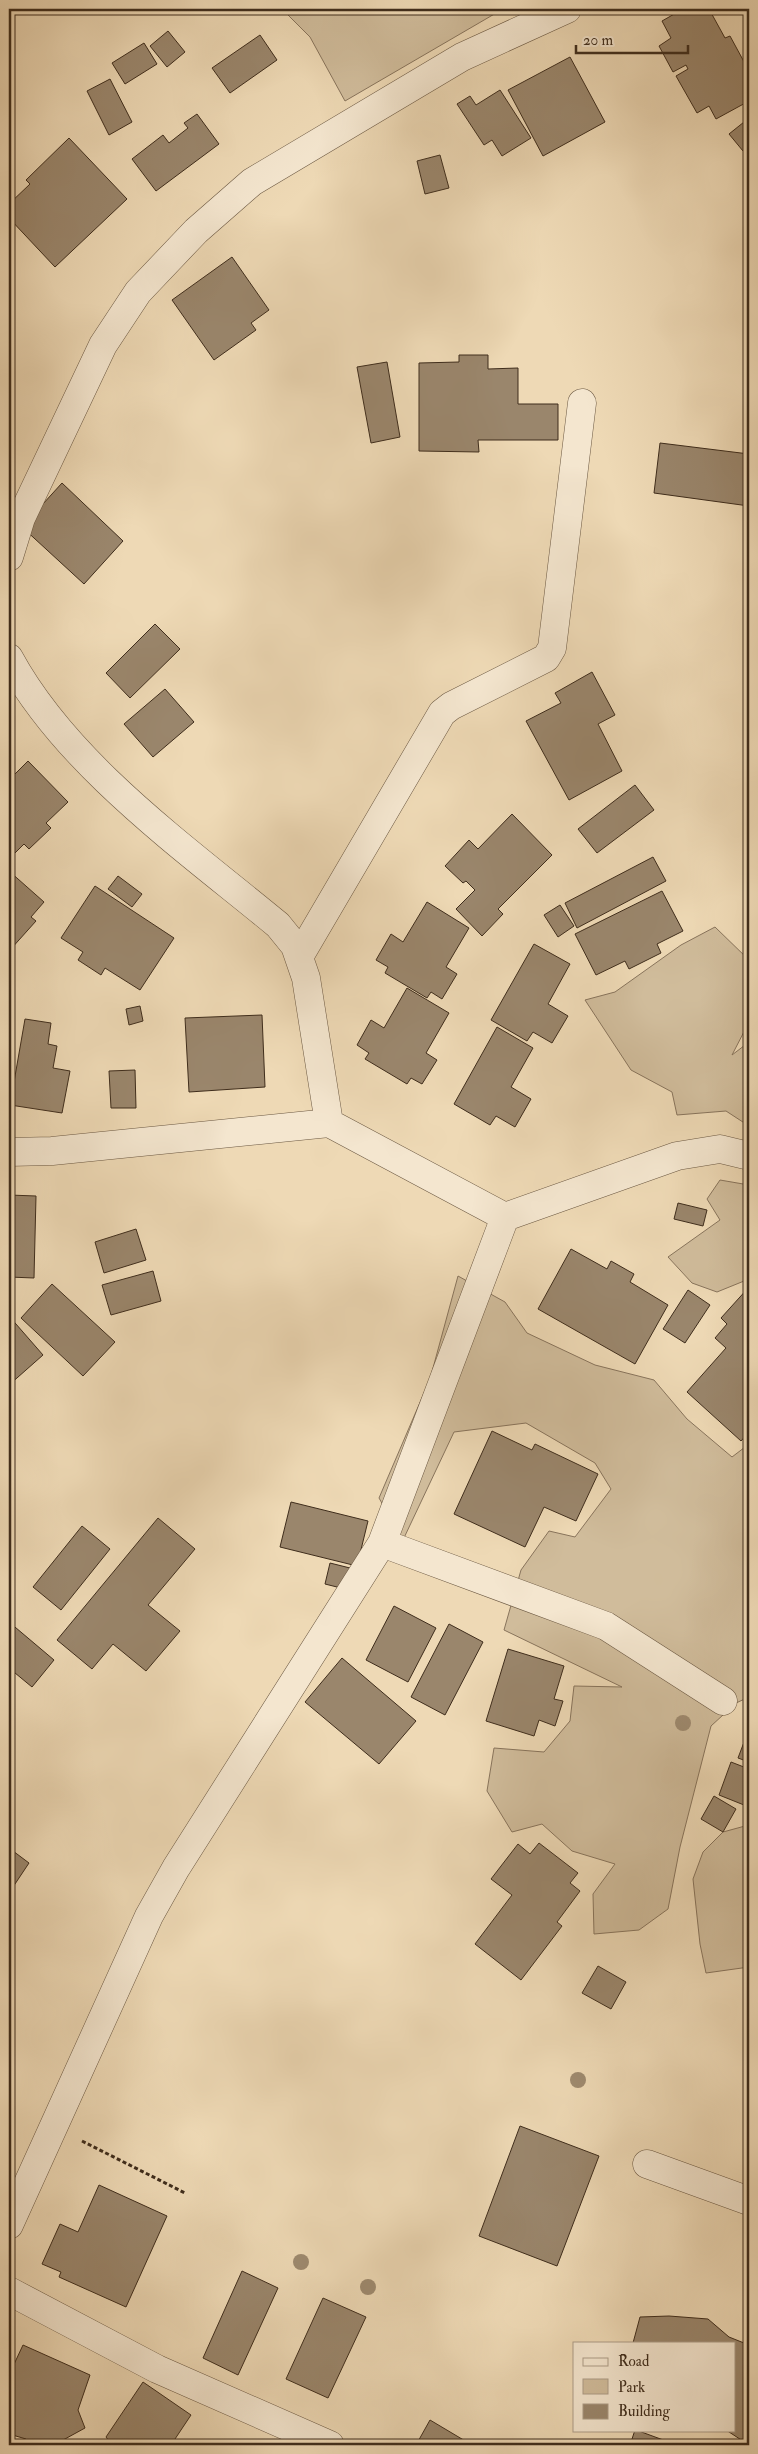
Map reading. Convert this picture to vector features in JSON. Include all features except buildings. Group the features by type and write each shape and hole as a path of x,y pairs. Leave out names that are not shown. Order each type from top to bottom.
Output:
{"street":[{"path":"9,557 21,518 102,345 138,292 196,231 252,182 462,56 568,9"},
{"path":"299,958 442,713 451,706 546,658 549,654 552,648 582,403"},
{"path":"9,658 20,678 48,719 110,786 278,925 295,946 306,978 329,1123"},
{"path":"9,1152 52,1151 329,1123 505,1217 677,1156 720,1149 749,1156"},
{"path":"9,2224 149,1916 176,1868 382,1543 505,1217"},
{"path":"382,1543 606,1626 723,1702"},
{"path":"647,2164 749,2201"},
{"path":"9,2292 157,2369 330,2445"}],"path":[{"path":"52,2126 185,2193"}],"green space":[{"path":"282,9 503,9 345,101 310,37"},
{"path":"715,927 749,960 749,1022 732,1055 749,1042 749,1126 726,1111 677,1115 672,1092 631,1070 585,1000 615,992 681,945"},
{"path":"720,1180 749,1185 749,1279 717,1292 692,1283 668,1257 720,1220 707,1199"},
{"path":"458,1276 505,1302 527,1333 595,1365 654,1380 687,1419 732,1457 749,1444 749,1697 736,1703 711,1726 680,1847 668,1909 639,1930 594,1934 593,1894 615,1864 572,1851 542,1824 512,1832 487,1791 494,1748 544,1752 570,1721 574,1686 622,1687 504,1630 521,1570 549,1531 575,1537 611,1489 595,1463 526,1423 454,1432 403,1540 379,1498 430,1379"},
{"path":"745,1826 749,1827 749,1967 706,1973 700,1944 693,1879 703,1852 723,1832"}]}
